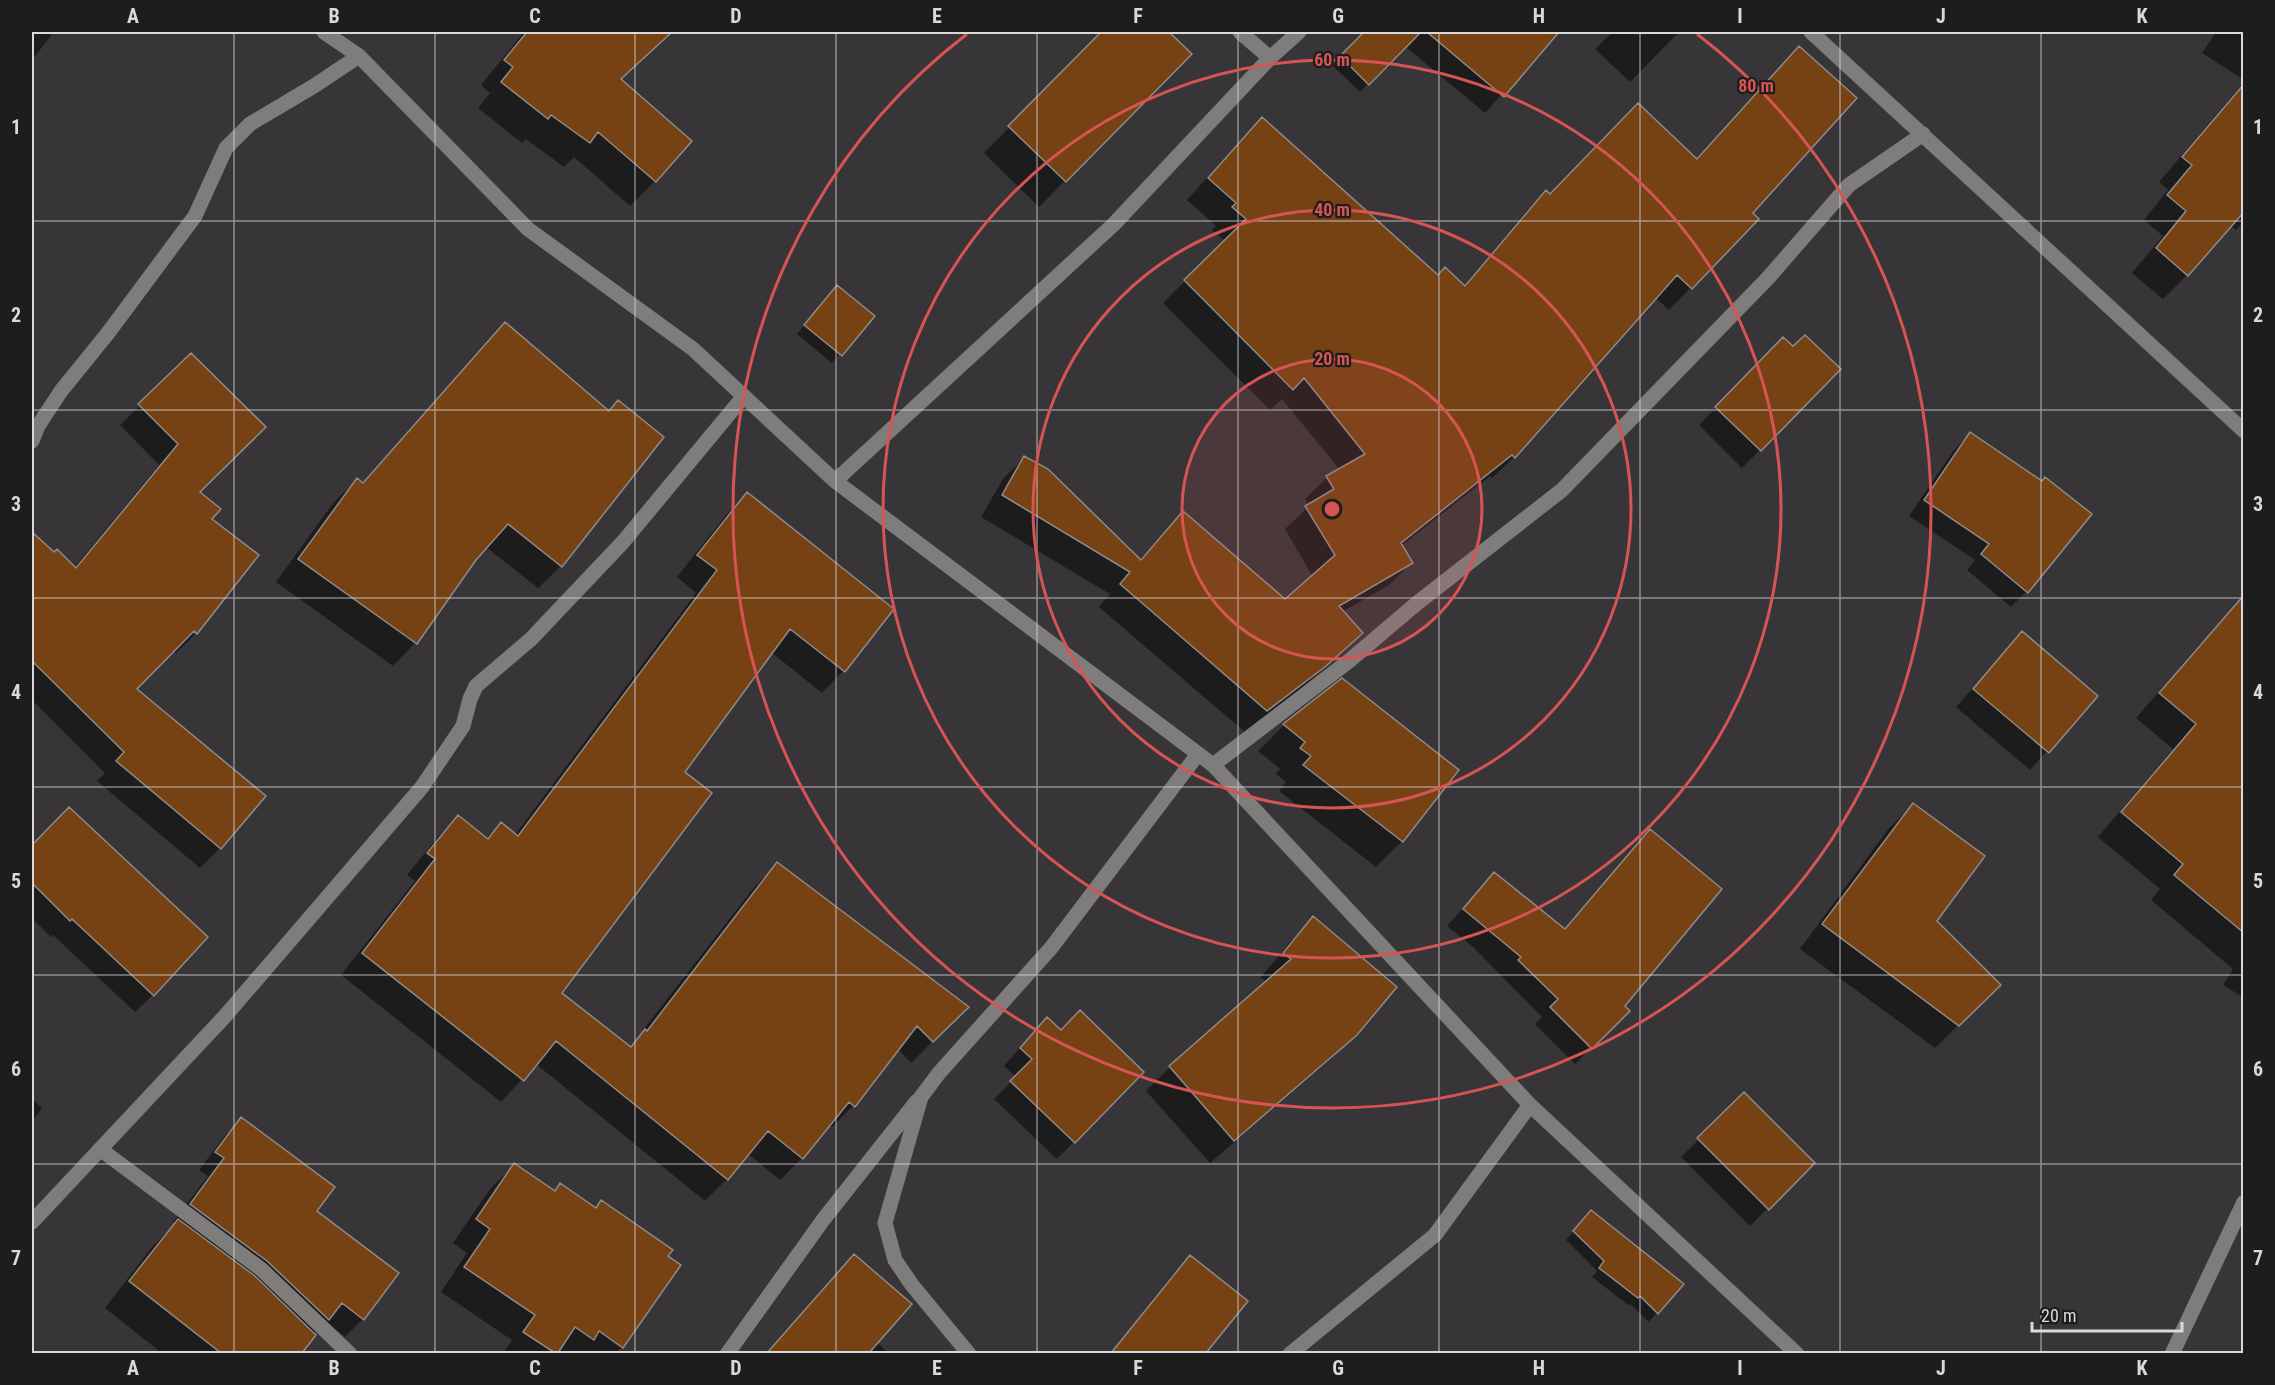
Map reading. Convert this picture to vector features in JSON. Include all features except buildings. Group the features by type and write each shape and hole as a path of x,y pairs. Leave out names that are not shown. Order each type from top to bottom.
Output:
{"street":[{"path":"324,32 359,56 528,229 693,349 835,481 1213,765 1530,1105 1797,1353"},
{"path":"1240,32 1270,58"},
{"path":"835,481 1114,224 1270,58 1299,32"},
{"path":"1811,32 2244,431"},
{"path":"32,441 38,426 61,391 108,333 195,216 226,148 250,124 359,56"},
{"path":"1213,765 1349,661 1416,604 1562,490 1768,278 1849,185 1923,134"},
{"path":"32,1222 226,1015 422,787 463,726 476,686 531,639 623,542 744,396"},
{"path":"727,1353 823,1220 939,1073 1051,948 1198,754"},
{"path":"939,1073 921,1097 885,1223 895,1260 912,1285 969,1353"},
{"path":"1290,1353 1434,1235 1530,1105"},
{"path":"100,1149 261,1269 350,1353"},
{"path":"2172,1353 2244,1202"}]}
